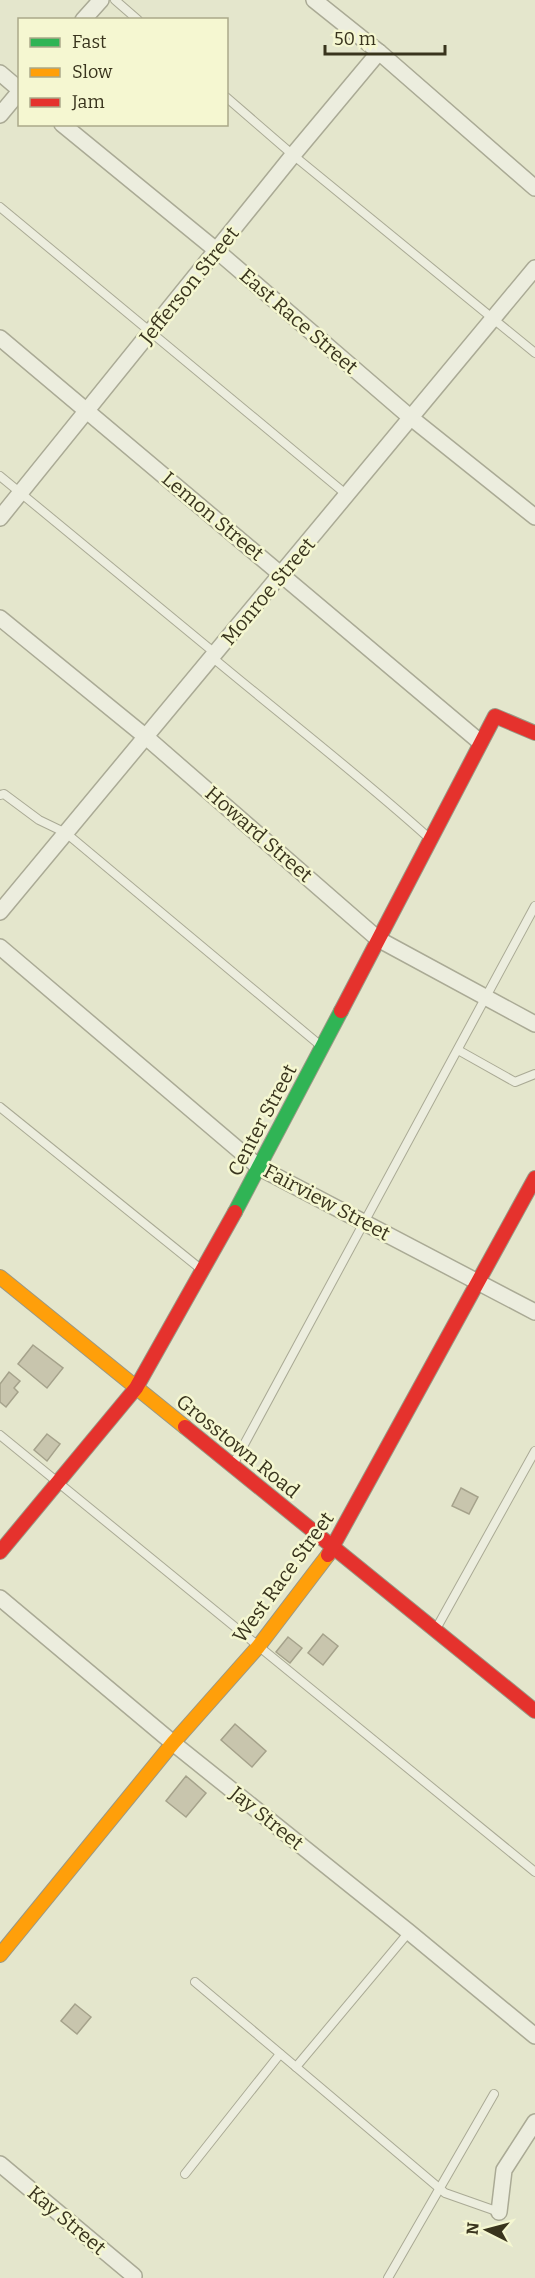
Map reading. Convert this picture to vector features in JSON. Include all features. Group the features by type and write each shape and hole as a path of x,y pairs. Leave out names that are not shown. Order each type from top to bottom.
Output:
{"street":[{"path":"85,18 101,0"},
{"path":"314,0 379,52 535,188"},
{"name":"Jefferson Street","path":"0,518 88,412 293,154 379,52"},
{"path":"0,73 18,88"},
{"path":"0,115 18,92"},
{"name":"East Race Street","path":"64,126 216,250 410,417 535,518"},
{"name":"Monroe Street","path":"0,912 535,268"},
{"name":"Lemon Street","path":"0,338 480,742"},
{"name":"Howard Street","path":"0,618 146,737 378,939 535,1024"},
{"name":"Center Street","path":"0,1552 136,1388 260,1167 495,716 535,733"},
{"name":"Fairview Street","path":"0,947 260,1167 535,1312"},
{"name":"West Race Street","path":"0,1955 173,1743 258,1647 333,1548 535,1178"},
{"name":"Grosstown Road","path":"0,1277 535,1711"},
{"name":"Jay Street","path":"0,1598 173,1743 535,2036"},
{"path":"499,2212 504,2170 530,2142 535,2122"},
{"name":"Kay Street","path":"0,2164 135,2276"}],"lane":[{"path":"115,0 136,18"},
{"path":"228,98 535,353"},
{"path":"0,207 347,495"},
{"path":"0,476 430,839"},
{"path":"0,795 4,794 39,820 66,833 322,1047"},
{"path":"232,1466 535,906"},
{"path":"458,1050 515,1082 535,1074"},
{"path":"0,1107 203,1271"},
{"path":"0,1434 535,1872"},
{"path":"435,1630 535,1451"},
{"path":"296,2067 409,1932"},
{"path":"195,1982 440,2189 499,2212"},
{"path":"185,2174 280,2054"},
{"path":"388,2278 494,2094"}],"building":[{"path":"33,1345 63,1368 47,1388 18,1364"},
{"path":"9,1372 20,1381 14,1388 18,1392 6,1407 0,1402 0,1384"},
{"path":"47,1434 60,1444 47,1461 34,1450"},
{"path":"461,1488 478,1497 469,1514 452,1506"},
{"path":"323,1634 338,1646 323,1665 308,1653"},
{"path":"288,1637 302,1648 290,1663 276,1652"},
{"path":"235,1724 266,1751 252,1767 221,1740"},
{"path":"186,1776 206,1793 186,1817 166,1801"},
{"path":"75,2004 91,2017 77,2034 61,2021"}],"traffic: fast":[{"path":"235,1212 341,1011"}],"traffic: slow":[{"path":"0,1277 185,1427"},
{"path":"0,1955 173,1743 258,1647 328,1555"}],"traffic: jam":[{"path":"341,1011 495,716 535,733"},
{"path":"328,1555 535,1178"},
{"path":"0,1552 136,1388 235,1212"},
{"path":"185,1427 535,1711"}]}
